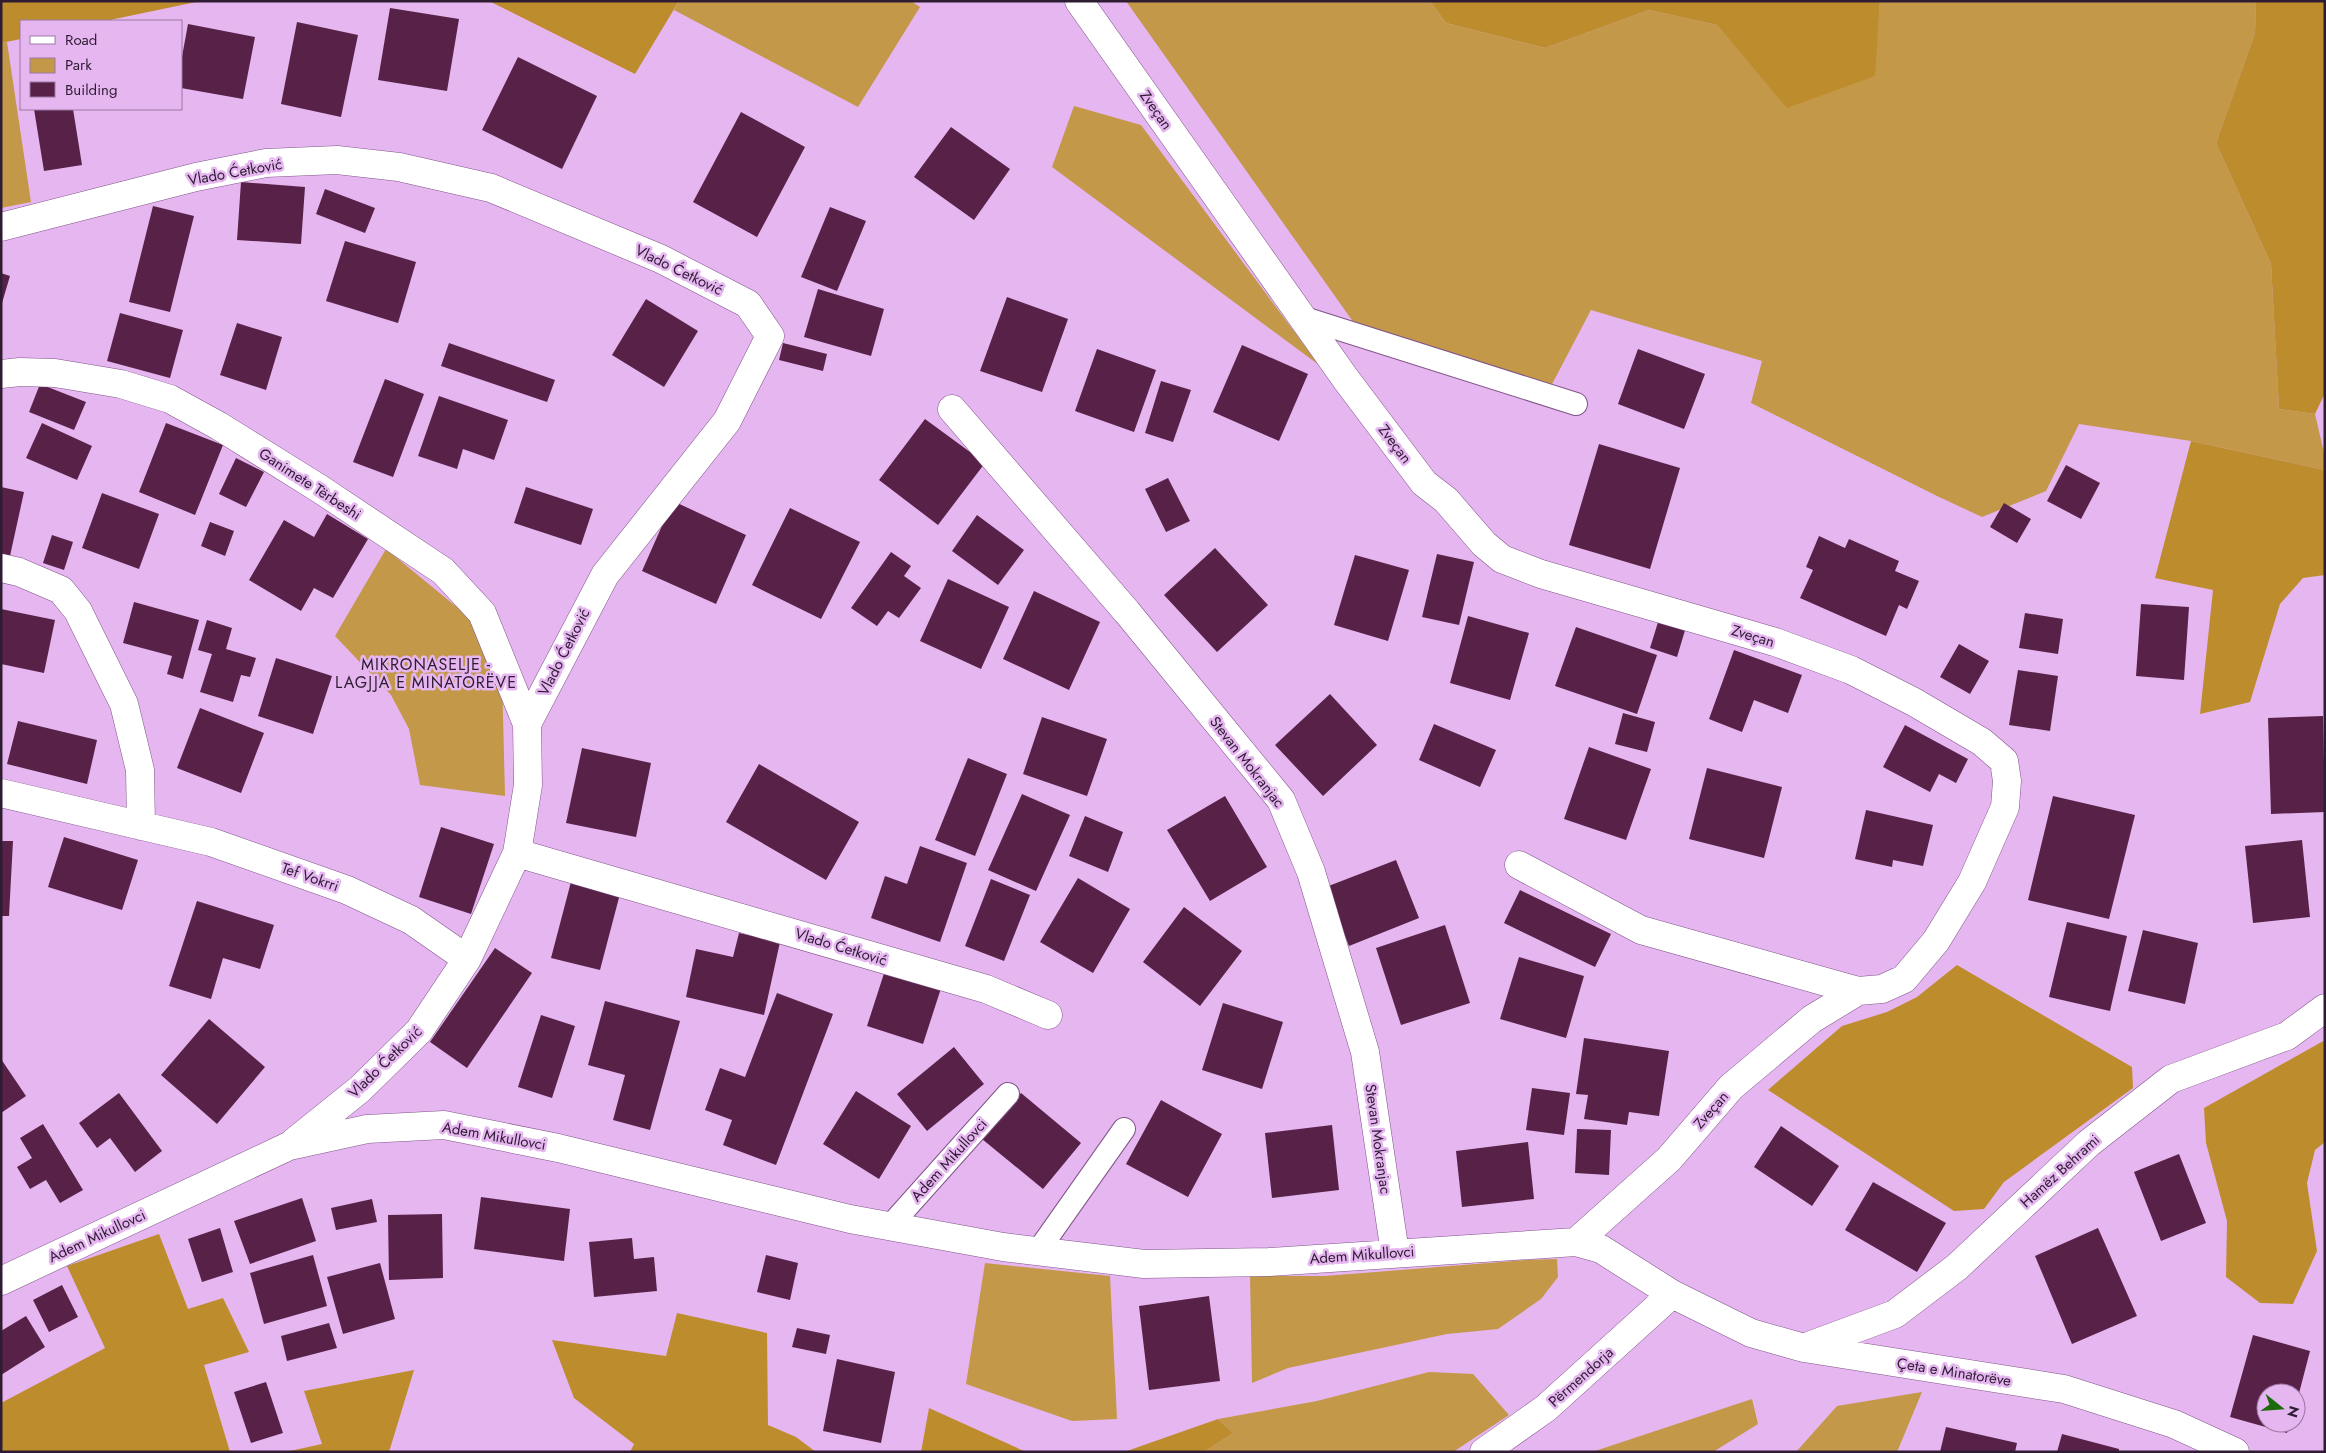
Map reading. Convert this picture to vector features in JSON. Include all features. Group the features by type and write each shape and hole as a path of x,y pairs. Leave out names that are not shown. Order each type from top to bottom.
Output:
{"street":[{"name":"Zveçan","path":"1079,1 1301,317 1424,483 1446,500 1484,544 1502,559 1541,574 1775,642 1850,670 1914,702 1982,742 2004,761 2007,781 2005,807 1972,882 1936,941 1904,979 1882,989 1858,991 1641,930 1519,865"},
{"name":"Vlado Ćetković","path":"1,227 205,175 266,164 337,160 399,167 491,188 661,259 748,304 770,336 727,421 605,575 527,724 528,785 517,853 467,959 420,1031 360,1089 289,1146"},
{"name":"Ganimete Tërbeshi","path":"1,374 20,372 55,373 121,384 170,399 219,426 328,494 442,571 482,613 527,724"},
{"name":"Stevan Mokranjac","path":"952,409 1127,612 1281,800 1311,872 1365,1052 1395,1253"},
{"path":"1,568 19,572 61,590 78,611 124,704 140,770 141,826"},
{"name":"Tef Vokrri","path":"1,794 211,842 347,890 411,920 467,959"},
{"name":"Vlado Ćetković","path":"517,853 986,989 1048,1015"},
{"name":"Zveçan","path":"1576,1242 1669,1159 1731,1087 1812,1019 1858,991"},
{"name":"Hamëz Behrami","path":"1804,1348 1895,1314 1957,1267 2089,1143 2171,1079 2287,1036 2325,1008"},
{"name":"Adem Mikullovci","path":"1,1281 289,1146 367,1129 444,1125 558,1148 850,1219 1038,1251 1144,1264 1269,1262 1576,1242 1601,1249 1672,1294"},
{"name":"Çeta e Minatorëve","path":"1672,1294 1751,1333 1804,1348 2064,1389 2174,1424 2235,1452"},
{"name":"Përmendorja","path":"1484,1452 1546,1408 1672,1294"}],"lane":[{"path":"1301,317 1576,404"},
{"name":"Adem Mikullovci","path":"890,1226 1008,1094"},
{"path":"1038,1251 1124,1129"}],"green space":[{"path":"679,1 911,1 920,7 858,107 674,10"},
{"path":"1126,1 1430,1 1446,23 1545,48 1649,10 1717,25 1787,107 1874,76 1880,1 2256,1 2255,33 2216,143 2271,264 2279,409 2315,414 2325,457 2325,470 2191,441 2079,424 2046,491 1982,517 1751,403 1762,361 1591,310 1550,388 1366,340"},
{"path":"7,42 31,202 1,208 1,43"},
{"path":"1074,106 1141,125 1319,365 1052,167"},
{"path":"386,549 470,618 502,675 505,796 420,785 409,729 391,695 335,636"},
{"path":"1557,1259 1558,1277 1541,1299 1498,1329 1447,1334 1288,1368 1252,1383 1250,1276 1325,1276"},
{"path":"985,1263 1110,1276 1117,1419 1072,1421 966,1384"},
{"path":"1429,1372 1473,1374 1509,1415 1453,1452 1204,1452 1233,1433 1218,1419 1317,1401"},
{"path":"1922,1392 1897,1452 1796,1452 1837,1406"},
{"path":"1752,1399 1758,1424 1713,1452 1592,1452"}],"shaded area":[{"path":"1,1 201,1 110,20 20,20 20,39 1,43"},
{"path":"489,1 679,1 635,74"},
{"path":"1430,1 1880,1 1875,76 1787,108 1717,25 1649,10 1545,48 1446,23"},
{"path":"2256,1 2325,1 2325,393 2315,414 2279,409 2271,264 2216,143 2255,33"},
{"path":"2191,441 2325,470 2325,575 2303,578 2280,604 2250,702 2200,714 2213,590 2155,578"},
{"path":"1957,965 2132,1067 2133,1088 2004,1182 1984,1209 1954,1211 1768,1090 1842,1026 1887,1012 1917,997"},
{"path":"2325,1040 2325,1142 2315,1150 2307,1183 2317,1251 2293,1304 2260,1303 2226,1277 2227,1221 2206,1143 2204,1108"},
{"path":"159,1234 188,1309 223,1298 249,1352 204,1365 230,1452 1,1452 1,1403 105,1348 67,1266"},
{"path":"677,1313 767,1333 768,1425 796,1437 816,1452 630,1452 634,1444 574,1398 552,1340 666,1356"},
{"path":"414,1370 389,1452 285,1452 322,1444 304,1391"},
{"path":"929,1408 1026,1452 921,1452"},
{"path":"1218,1419 1233,1433 1204,1452 1124,1452"}],"building":[{"path":"390,8 459,19 447,91 378,80"},
{"path":"297,22 358,35 341,117 281,104"},
{"path":"188,24 255,37 243,99 182,88 182,57"},
{"path":"518,57 597,96 562,169 482,130"},
{"path":"34,110 73,110 82,165 44,171"},
{"path":"741,112 805,147 757,237 693,202"},
{"path":"951,127 1010,169 974,220 914,177"},
{"path":"241,182 305,187 301,244 237,240"},
{"path":"325,189 375,208 365,233 316,214"},
{"path":"153,206 194,216 170,312 129,302"},
{"path":"830,207 866,221 837,291 801,277"},
{"path":"345,241 416,262 398,323 326,301"},
{"path":"1,273 10,276 2,303 1,303"},
{"path":"818,289 884,309 871,356 804,337"},
{"path":"1007,297 1068,319 1042,392 980,371"},
{"path":"646,299 698,331 664,387 612,355"},
{"path":"120,313 183,330 170,378 107,361"},
{"path":"237,323 282,337 266,390 220,375"},
{"path":"449,343 555,380 547,402 441,366"},
{"path":"783,343 827,354 823,371 779,360"},
{"path":"1242,345 1308,374 1279,441 1213,412"},
{"path":"1097,349 1156,370 1134,432 1075,411"},
{"path":"1638,349 1705,374 1684,429 1618,404"},
{"path":"385,379 424,394 393,477 353,462"},
{"path":"1161,381 1191,390 1173,442 1145,433"},
{"path":"40,384 86,402 74,430 29,412"},
{"path":"439,396 508,420 494,460 463,449 457,469 418,456"},
{"path":"925,419 985,463 938,525 879,480"},
{"path":"42,423 92,446 77,480 26,458"},
{"path":"166,423 223,445 195,515 139,492"},
{"path":"1599,444 1680,468 1650,569 1569,545"},
{"path":"236,458 264,472 246,507 219,494"},
{"path":"2066,465 2100,483 2081,519 2047,501"},
{"path":"1168,478 1190,521 1166,532 1145,489"},
{"path":"1,487 24,492 10,556 1,554"},
{"path":"526,487 593,509 581,545 514,523"},
{"path":"102,493 159,514 139,569 82,548"},
{"path":"673,501 746,535 716,604 642,571"},
{"path":"2004,503 2031,519 2017,543 1990,527"},
{"path":"790,508 860,542 821,619 752,585"},
{"path":"327,514 368,539 333,598 314,588 301,611 249,580 284,520 314,537"},
{"path":"977,515 1024,550 998,585 952,551"},
{"path":"210,522 234,531 225,556 201,546"},
{"path":"52,535 73,542 64,570 43,563"},
{"path":"1819,536 1845,548 1849,539 1899,561 1895,571 1919,581 1907,609 1899,605 1886,636 1800,598 1813,570 1806,567"},
{"path":"1215,548 1268,605 1217,652 1164,595"},
{"path":"891,552 911,566 904,576 921,588 899,618 888,611 877,626 851,608"},
{"path":"1437,554 1474,562 1459,625 1422,617"},
{"path":"1355,555 1409,570 1388,641 1334,625"},
{"path":"948,579 1009,607 981,669 920,641"},
{"path":"1034,591 1100,622 1069,690 1003,659"},
{"path":"134,602 199,620 183,679 167,674 172,656 123,643"},
{"path":"2141,604 2189,607 2184,680 2136,676"},
{"path":"1,609 55,620 44,673 1,664"},
{"path":"2025,613 2063,619 2058,654 2019,648"},
{"path":"1468,616 1529,633 1510,700 1450,683"},
{"path":"1659,619 1686,627 1677,657 1650,648"},
{"path":"207,620 232,628 226,649 256,658 250,677 241,675 233,702 200,692 212,654 198,650"},
{"path":"1576,627 1657,655 1637,714 1555,686"},
{"path":"1959,644 1989,661 1970,694 1940,677"},
{"path":"1734,650 1802,675 1788,713 1754,700 1742,732 1709,719"},
{"path":"276,658 332,676 313,734 258,716"},
{"path":"2018,670 2058,676 2050,731 2009,725"},
{"path":"1330,694 1377,745 1323,796 1275,745"},
{"path":"200,708 264,733 241,793 177,768"},
{"path":"1623,713 1655,722 1647,752 1615,744"},
{"path":"2323,716 2325,812 2271,814 2268,718"},
{"path":"1042,717 1107,739 1087,796 1023,774"},
{"path":"18,721 97,740 87,784 7,764"},
{"path":"1434,724 1496,750 1480,787 1419,760"},
{"path":"1905,725 1968,759 1956,783 1939,774 1930,792 1883,767"},
{"path":"1589,747 1651,769 1626,840 1564,819"},
{"path":"582,748 651,763 636,837 566,823"},
{"path":"968,758 1007,774 975,856 935,840"},
{"path":"759,764 859,822 826,880 726,822"},
{"path":"1707,768 1782,787 1764,858 1689,839"},
{"path":"1022,794 1070,815 1036,891 988,870"},
{"path":"1225,796 1267,867 1210,901 1167,830"},
{"path":"2053,796 2135,815 2109,919 2028,900"},
{"path":"1866,810 1933,825 1923,866 1893,860 1892,867 1855,859"},
{"path":"1085,816 1123,832 1108,872 1069,856"},
{"path":"441,827 494,844 471,914 419,897"},
{"path":"64,837 138,860 122,910 48,887"},
{"path":"2302,840 2310,917 2253,923 2245,846"},
{"path":"1,841 13,841 9,916 1,916"},
{"path":"920,846 967,863 940,942 871,918 885,876 907,884"},
{"path":"1396,860 1419,918 1349,946 1326,887"},
{"path":"572,878 621,890 600,970 551,958"},
{"path":"1078,878 1130,909 1093,973 1040,942"},
{"path":"991,879 1030,895 1004,961 965,946"},
{"path":"1520,890 1611,934 1595,967 1504,923"},
{"path":"197,901 274,925 260,969 223,958 211,999 169,986"},
{"path":"1184,907 1242,951 1200,1006 1143,962"},
{"path":"2067,922 2127,936 2110,1011 2049,997"},
{"path":"1445,925 1470,1003 1401,1025 1376,948"},
{"path":"2143,930 2198,943 2185,1004 2128,991"},
{"path":"739,933 780,942 764,1015 686,997 696,949 733,957"},
{"path":"495,948 532,973 467,1068 430,1042"},
{"path":"1519,957 1584,976 1566,1038 1500,1019"},
{"path":"888,961 944,979 923,1044 867,1026"},
{"path":"777,993 833,1014 776,1165 723,1145 732,1120 705,1110 720,1068 745,1077"},
{"path":"605,1001 680,1021 650,1130 613,1120 625,1075 588,1065"},
{"path":"1223,1003 1283,1022 1262,1089 1202,1070"},
{"path":"541,1015 575,1026 552,1098 518,1087"},
{"path":"209,1019 265,1067 217,1124 161,1075"},
{"path":"1584,1038 1669,1051 1659,1116 1629,1112 1627,1125 1584,1119 1588,1095 1576,1094"},
{"path":"954,1047 984,1084 927,1131 897,1094"},
{"path":"1,1059 26,1096 1,1113"},
{"path":"1532,1088 1570,1093 1564,1135 1526,1130"},
{"path":"856,1091 911,1126 879,1179 823,1144"},
{"path":"119,1093 162,1151 135,1172 110,1138 97,1148 79,1123"},
{"path":"1021,1093 1081,1143 1043,1189 982,1139"},
{"path":"1161,1100 1222,1134 1188,1197 1126,1164"},
{"path":"43,1124 83,1190 60,1203 46,1180 30,1189 17,1167 32,1158 20,1138"},
{"path":"1332,1125 1339,1190 1272,1198 1265,1133"},
{"path":"1781,1126 1839,1166 1812,1206 1754,1167"},
{"path":"1577,1129 1611,1130 1609,1175 1575,1173"},
{"path":"1528,1142 1534,1199 1462,1207 1456,1151"},
{"path":"2179,1154 2206,1223 2161,1241 2134,1172"},
{"path":"1873,1182 1946,1223 1917,1272 1845,1230"},
{"path":"481,1197 570,1209 564,1261 474,1249"},
{"path":"302,1198 316,1241 250,1264 234,1221"},
{"path":"372,1199 377,1222 336,1230 331,1208"},
{"path":"442,1214 443,1278 389,1280 388,1215"},
{"path":"220,1228 233,1272 202,1282 188,1239"},
{"path":"2098,1228 2137,1316 2072,1344 2035,1256"},
{"path":"632,1238 634,1259 654,1257 657,1291 594,1297 589,1242"},
{"path":"313,1255 327,1306 264,1324 250,1273"},
{"path":"766,1255 798,1263 790,1300 757,1292"},
{"path":"380,1263 395,1319 343,1334 327,1277"},
{"path":"62,1285 78,1317 49,1332 33,1300"},
{"path":"1209,1296 1220,1381 1149,1390 1139,1306"},
{"path":"26,1316 45,1347 1,1375 1,1331"},
{"path":"329,1323 337,1348 287,1361 281,1336"},
{"path":"797,1328 830,1335 826,1354 792,1347"},
{"path":"2253,1335 2310,1351 2302,1383 2256,1383 2256,1424 2230,1417"},
{"path":"837,1359 895,1372 881,1443 823,1431"},
{"path":"266,1382 283,1433 251,1443 234,1392"},
{"path":"1946,1427 2017,1443 2015,1452 1940,1452"},
{"path":"2062,1434 2119,1449 2119,1452 2057,1452"}],"district":[{"name":"MIKRONASELJE - LAGJJA E MINATORËVE","path":"426,673"}]}
